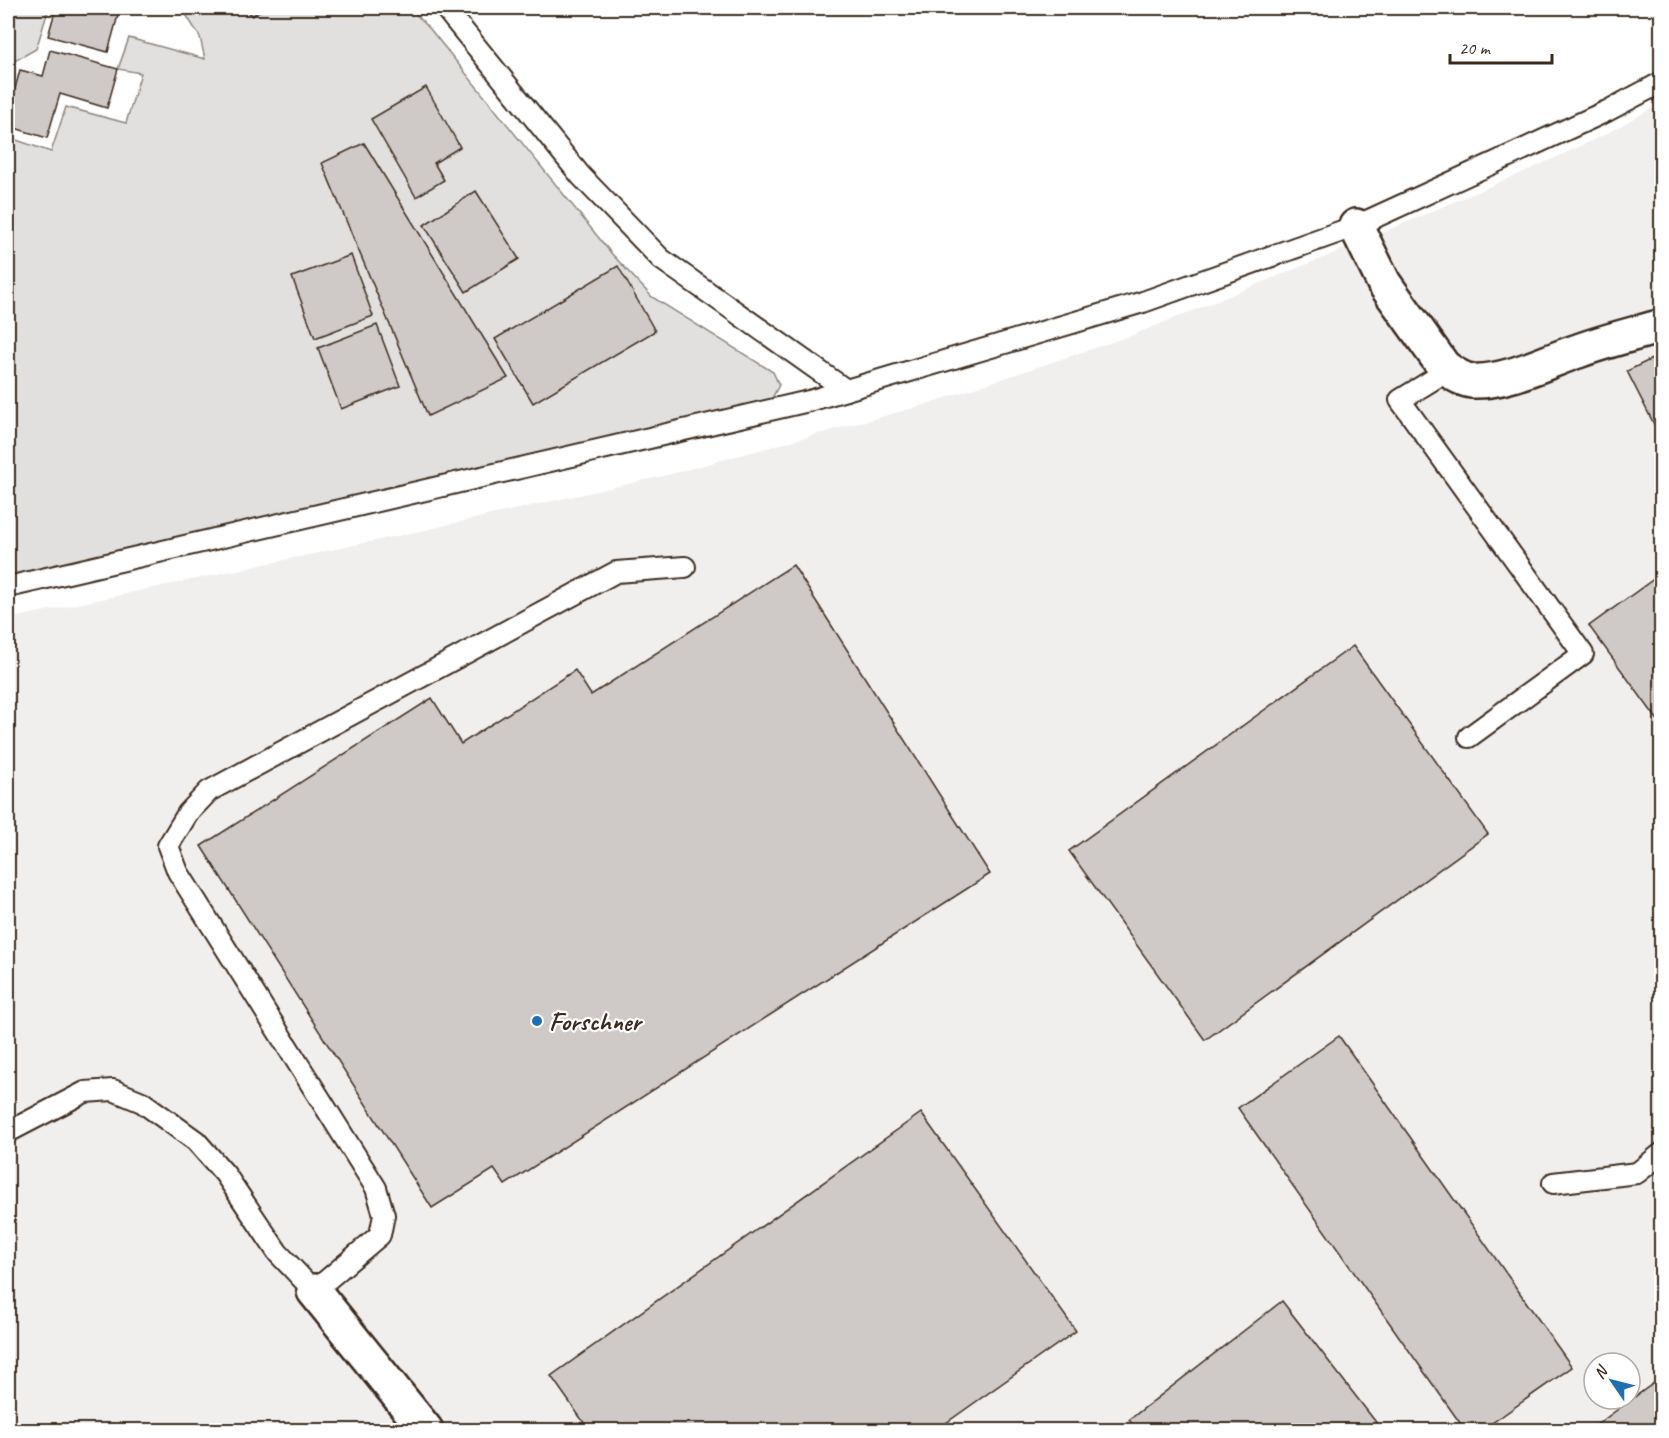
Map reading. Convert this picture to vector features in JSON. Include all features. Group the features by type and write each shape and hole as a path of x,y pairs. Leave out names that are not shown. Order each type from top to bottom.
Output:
{"street":[{"path":"1356,226 1384,283 1444,367 1472,381 1498,378 1536,367 1577,351 1662,326"},
{"path":"314,1291 426,1431"}],"lane":[{"path":"445,8 581,176 661,258 846,390"},
{"path":"8,587 809,401 1143,302 1356,226 1607,111 1662,82"},
{"path":"1444,367 1434,379 1400,400 1583,654 1469,737"},
{"path":"8,1132 85,1092 113,1090 142,1102 196,1141 225,1174 278,1253 314,1291 381,1235 384,1215 376,1188 178,872 168,846 188,813 209,791 220,785 616,572 685,567"},
{"path":"1553,1183 1637,1173 1662,1153"}],"shaded area":[{"path":"8,8 49,8 36,49 9,64 8,68"},
{"path":"182,8 410,8 430,29 611,253 652,297 773,372 779,385 770,402 8,582 8,137 51,152 66,107 126,123 141,73 118,69 129,38 205,59 200,37"},
{"path":"1661,103 1661,1430 8,1430 8,619 425,530 667,475 921,406 1133,335 1337,252 1604,135"}],"building":[{"path":"56,8 120,8 108,52 48,36"},
{"path":"246,8 265,8 252,16"},
{"path":"50,50 118,69 107,108 60,94 47,138 8,126 8,114 20,70 43,76"},
{"path":"426,87 460,147 434,163 444,180 416,197 371,119"},
{"path":"364,143 508,378 428,416 322,163"},
{"path":"476,191 519,259 466,292 424,225"},
{"path":"351,255 373,316 315,338 292,277"},
{"path":"618,266 655,331 533,403 495,339"},
{"path":"377,325 400,386 341,409 318,348"},
{"path":"1662,354 1662,440 1627,371"},
{"name":"Forschner","path":"793,565 990,874 505,1185 494,1169 432,1208 201,846 432,698 461,744 575,670 591,695"},
{"path":"1662,573 1662,726 1589,626"},
{"path":"1353,646 1488,834 1205,1040 1069,851"},
{"path":"1339,1036 1572,1367 1482,1430 1465,1430 1238,1108"},
{"path":"921,1113 1076,1331 936,1430 589,1430 551,1376"},
{"path":"1282,1301 1382,1430 1137,1430 1129,1420"},
{"path":"1662,1377 1662,1430 1591,1429 1616,1411 1642,1411 1642,1392"}],"place":[{"name":"Forschner","path":"537,1021"}]}
